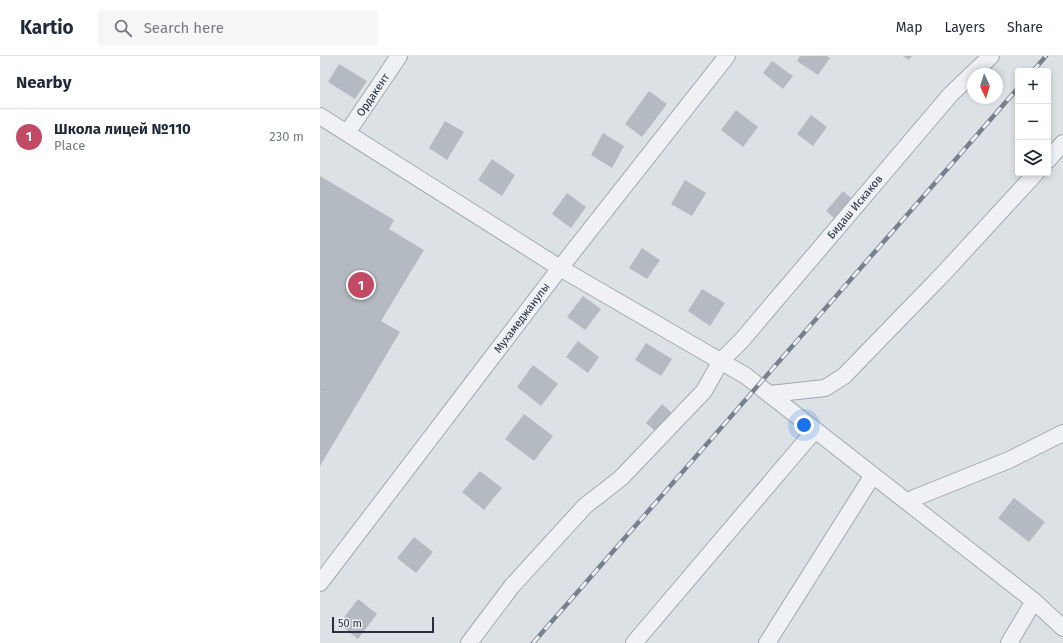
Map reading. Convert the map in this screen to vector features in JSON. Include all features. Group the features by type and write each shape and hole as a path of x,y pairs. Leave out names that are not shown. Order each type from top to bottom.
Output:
{"street":[{"name":"Ордакент","path":"347,133 399,56"},
{"name":"Мухамеджанулы","path":"320,583 560,268 727,56"},
{"name":"Бидаш Искаков","path":"469,643 512,586 585,506 621,478 704,391 721,361 742,340 951,94 991,56"},
{"path":"320,116 560,268 746,376 1034,601 1063,628"},
{"path":"1051,157 1063,143"},
{"path":"770,394 825,388 844,376 943,274 1033,176"},
{"path":"634,643 815,430"},
{"path":"907,501 1009,460 1063,433"},
{"path":"766,643 873,475"},
{"path":"1009,643 1034,601"}],"building":[{"path":"800,56 827,56 830,58 818,75 797,61"},
{"path":"903,56 912,56 909,60"},
{"path":"772,61 793,76 783,89 763,73"},
{"path":"339,64 367,81 355,99 328,82"},
{"path":"649,91 667,104 642,137 625,124"},
{"path":"736,110 758,127 743,147 721,130"},
{"path":"811,115 827,127 813,146 797,134"},
{"path":"445,121 464,132 447,160 429,148"},
{"path":"603,133 624,146 612,168 591,155"},
{"path":"492,159 515,175 502,196 478,180"},
{"path":"320,176 394,220 389,229 424,250 381,321 400,332 320,466 321,391"},
{"path":"685,180 706,193 692,216 671,204"},
{"path":"843,191 852,199 834,218 826,211"},
{"path":"567,193 586,207 571,228 552,214"},
{"path":"642,248 660,260 647,279 629,268"},
{"path":"702,289 725,303 710,326 688,311"},
{"path":"583,296 601,309 585,330 567,317"},
{"path":"578,341 599,357 588,373 566,357"},
{"path":"646,343 672,359 661,376 635,360"},
{"path":"533,365 558,384 541,406 517,387"},
{"path":"662,404 672,413 656,432 646,423"},
{"path":"524,414 553,436 534,461 505,439"},
{"path":"480,471 502,488 484,510 462,492"},
{"path":"1014,498 1045,522 1029,542 998,518"},
{"path":"414,537 433,552 416,573 397,558"},
{"path":"358,599 377,614 358,639 339,624"}],"railway":[{"path":"1036,68 1046,56"},
{"path":"533,643 1015,91"}],"place":[{"name":"Школа лицей №110","path":"361,285"}]}
